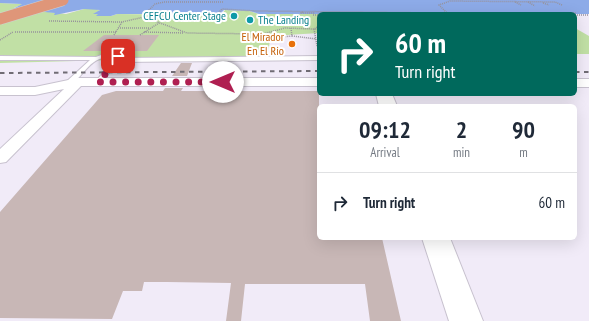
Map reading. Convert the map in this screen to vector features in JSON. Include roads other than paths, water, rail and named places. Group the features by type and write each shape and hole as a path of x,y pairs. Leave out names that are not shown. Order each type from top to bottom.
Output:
{"highway":[{"path":"0,14 50,0"},
{"path":"0,19 63,0"}],"street":[{"path":"0,158 73,82"},
{"path":"0,91 35,91 73,82 317,82"},
{"path":"577,83 589,83"},
{"path":"437,240 466,321"}],"lane":[{"path":"0,58 120,57 98,82"},
{"path":"73,82 94,58"},
{"path":"118,60 317,58"}],"water":[{"path":"0,0 589,0 589,14 577,14 577,12 317,12 317,14 259,14 250,11 224,10 220,14 117,14 111,16 96,16 98,14 93,14 100,10 84,9 54,15 55,13 13,9 22,4 0,3"}],"railway":[{"path":"0,73 317,71"},
{"path":"577,72 589,72"}],"place":[{"name":"CEFCU Center Stage","path":"234,16"},
{"name":"The Landing","path":"250,20"},
{"name":"El Mirador En El Rio","path":"292,44"}]}
